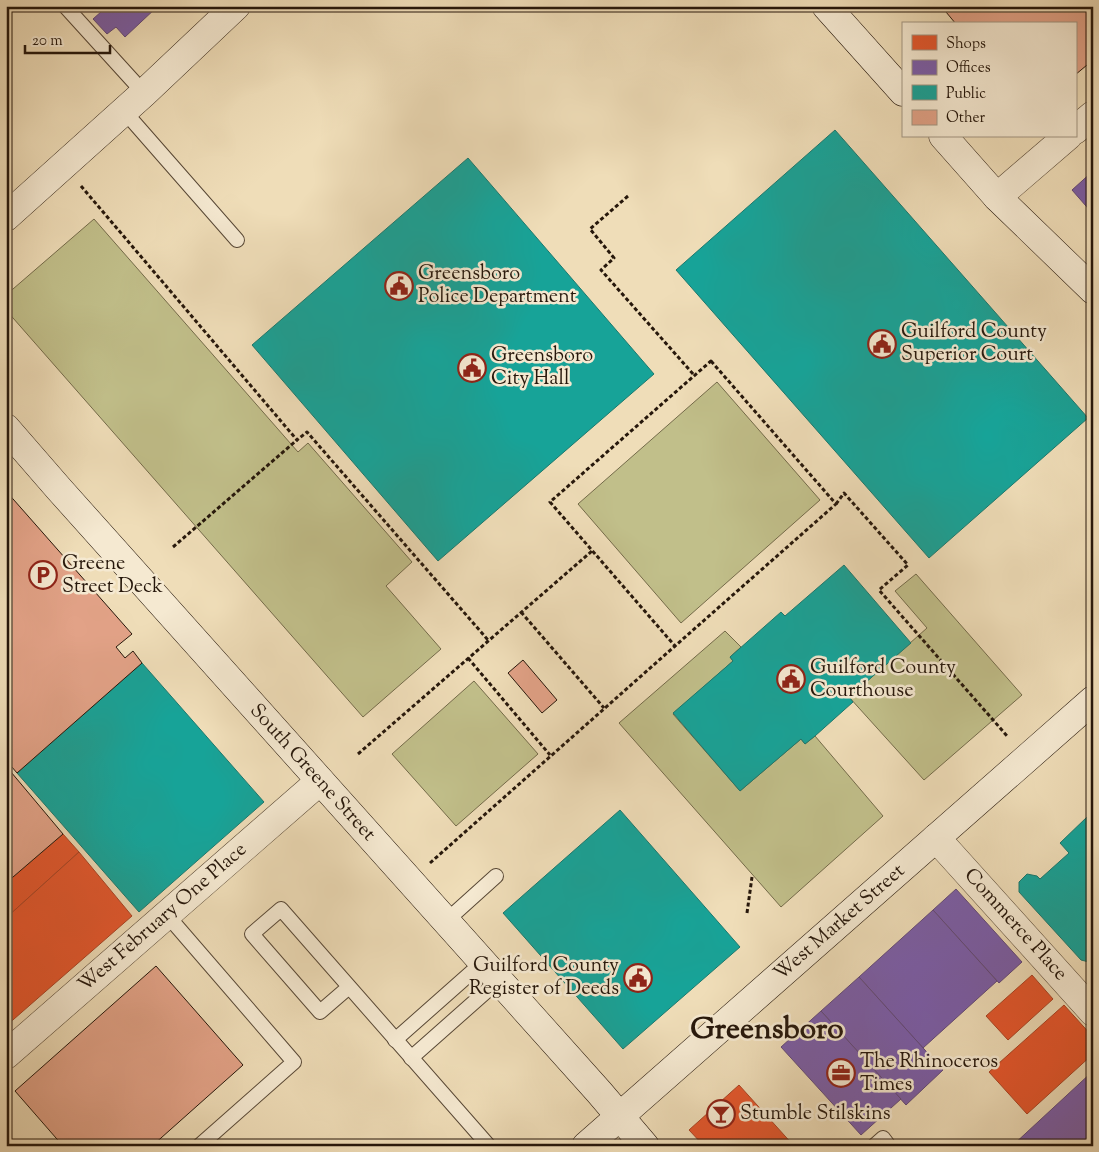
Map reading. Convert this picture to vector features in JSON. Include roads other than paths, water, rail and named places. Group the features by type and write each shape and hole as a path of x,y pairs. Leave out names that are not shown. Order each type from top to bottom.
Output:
{"street":[{"path":"826,6 902,91"},
{"path":"6,217 144,93 225,10"},
{"path":"1076,129 1093,115"},
{"path":"945,138 997,197 1093,290"},
{"path":"997,197 1066,138"},
{"name":"South Greene Street","path":"6,428 645,1146"},
{"name":"West Market Street","path":"586,1146 1093,700"},
{"name":"West February One Place","path":"6,1054 320,781"},
{"name":"Commerce Place","path":"936,838 1093,1012"}],"lane":[{"path":"65,6 144,93"},
{"path":"124,111 237,240"},
{"path":"445,922 496,876"},
{"path":"349,987 320,1012 252,934 281,909 488,1146"},
{"path":"167,915 294,1062 200,1146"},
{"path":"395,1040 490,972"},
{"path":"411,1058 490,972"},
{"path":"874,1146 883,1138 890,1146"}],"place":[{"name":"Greensboro Police Department","path":"399,286"},
{"name":"Guilford County Superior Court","path":"882,344"},
{"name":"Greensboro City Hall","path":"472,368"},
{"name":"Greene Street Deck","path":"43,575"},
{"name":"Guilford County Courthouse","path":"791,679"},
{"name":"Guilford County Register of Deeds","path":"638,978"},
{"name":"The Rhinoceros Times","path":"841,1073"},
{"name":"Stumble Stilskins","path":"721,1114"}],"district":[{"name":"Greensboro","path":"767,1030"}]}
